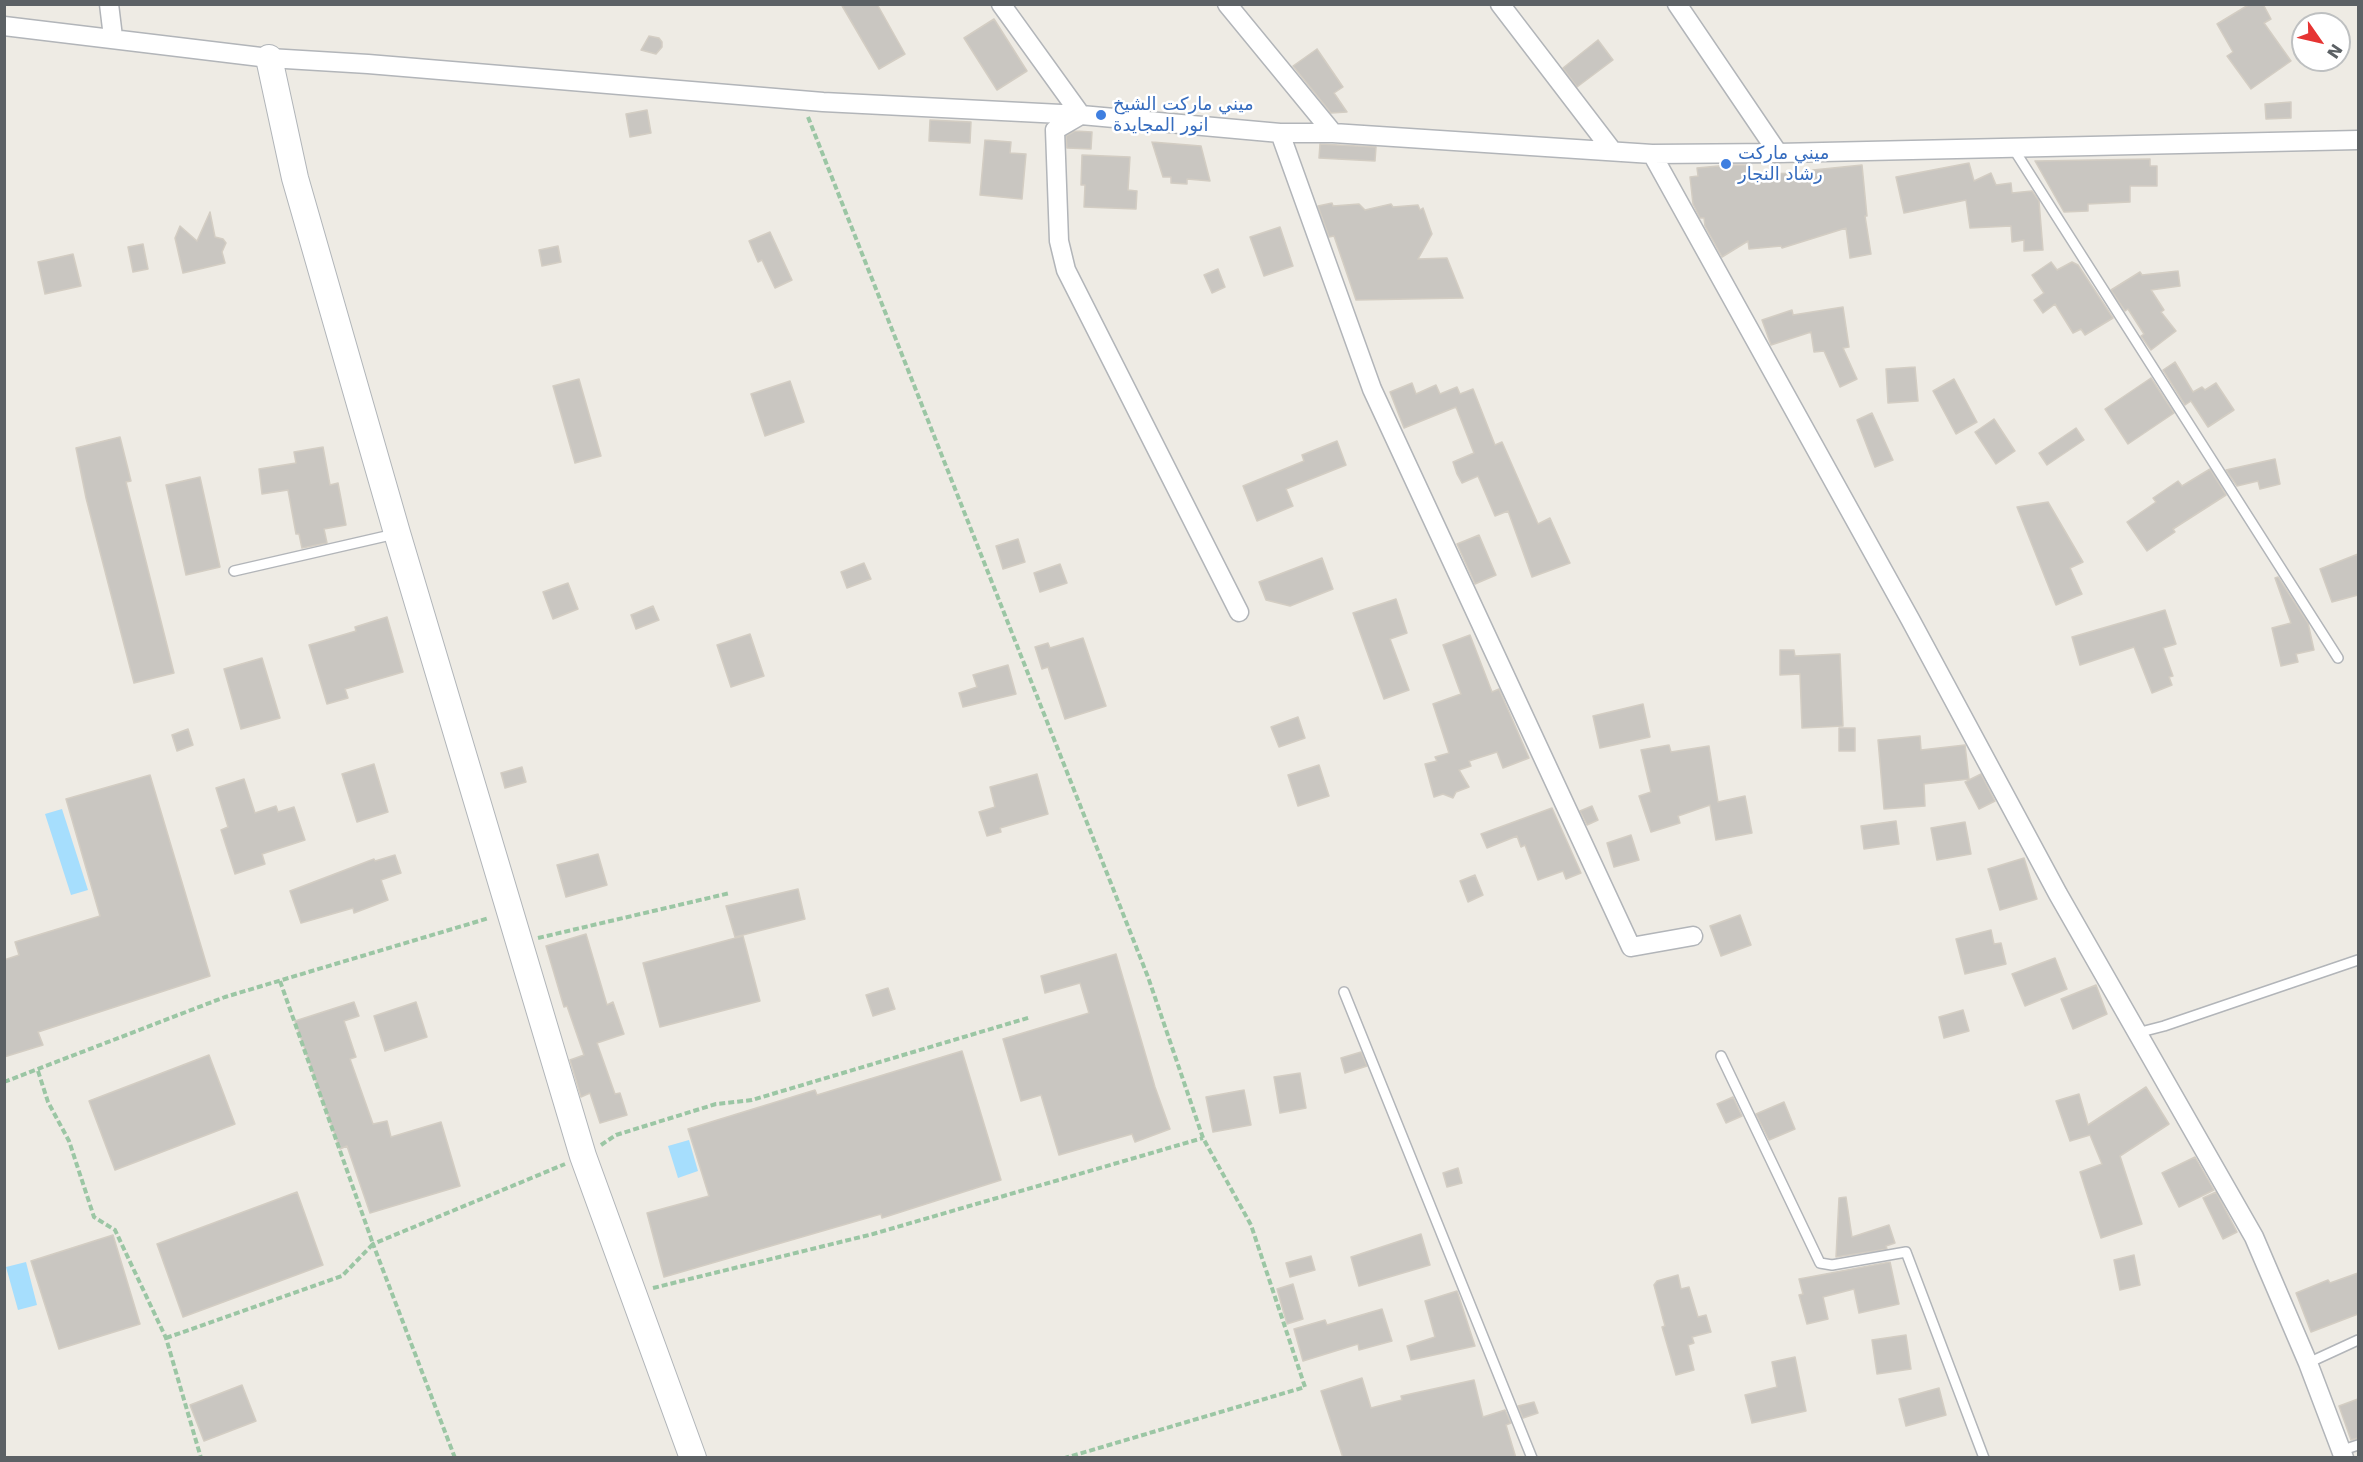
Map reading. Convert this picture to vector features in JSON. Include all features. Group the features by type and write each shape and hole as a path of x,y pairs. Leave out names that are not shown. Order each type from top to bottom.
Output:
{"street":[{"path":"109,4 113,37"},
{"path":"1002,4 1081,115"},
{"path":"1227,4 1333,133"},
{"path":"1500,4 1611,149"},
{"path":"1677,4 1778,153"},
{"path":"4,26 113,37 269,58 380,65 823,102 1081,115 1280,133 1333,133 1611,149 1653,154 2358,140"},
{"path":"269,58 295,178 397,533 583,1156 635,1293 693,1458"},
{"path":"1081,115 1055,130 1059,241 1066,270 1239,612"},
{"path":"1280,133 1372,389 1631,947 1693,936"},
{"path":"1653,154 1910,619 2058,894 2254,1237 2308,1363 2342,1454"}],"lane":[{"path":"2013,148 2338,658"},
{"path":"234,571 397,533"},
{"path":"2137,1033 2164,1026 2358,960"},
{"path":"1344,992 1532,1458"},
{"path":"1722,1056 1820,1263 1832,1265 1906,1252 1984,1458"},
{"path":"2308,1363 2358,1340"},
{"path":"2342,1454 2358,1445"}],"path":[{"path":"804,105 1148,977 1203,1138 1251,1225 1305,1387 1065,1458"},
{"path":"520,942 729,893"},
{"path":"4,1082 38,1071 225,997 510,911"},
{"path":"280,981 373,1244 455,1458"},
{"path":"166,1338 342,1276 373,1244 583,1156 616,1135 716,1104 752,1100 1031,1017"},
{"path":"38,1071 48,1102 69,1141 94,1217 115,1230 166,1338 201,1458"},
{"path":"635,1293 873,1234 1203,1138"}],"water":[{"path":"62,809 88,890 71,895 45,814"},
{"path":"689,1140 698,1171 678,1178 668,1146"},
{"path":"26,1262 37,1305 18,1310 6,1267"}],"building":[{"path":"841,4 877,4 905,54 879,69"},
{"path":"2250,4 2263,4 2271,19 2264,23 2291,61 2251,89 2227,56 2233,52 2217,24"},
{"path":"994,19 1027,71 997,90 964,38"},
{"path":"649,36 659,38 662,42 662,47 656,54 641,50"},
{"path":"1598,40 1613,60 1577,87 1563,68"},
{"path":"1317,49 1343,87 1334,93 1347,112 1331,113 1293,66"},
{"path":"2291,102 2291,118 2266,119 2265,104"},
{"path":"647,110 651,133 630,137 626,114"},
{"path":"930,120 971,122 970,143 929,141"},
{"path":"1075,131 1092,132 1091,149 1067,148 1066,136"},
{"path":"985,140 1011,142 1010,153 1026,154 1022,199 980,195"},
{"path":"1152,142 1201,146 1210,181 1187,179 1187,184 1171,183 1171,177 1163,177"},
{"path":"1320,144 1376,147 1375,161 1319,158"},
{"path":"1082,155 1130,157 1128,190 1137,191 1136,209 1084,207 1085,185 1081,185"},
{"path":"2150,159 2150,166 2157,166 2157,186 2130,186 2130,202 2088,204 2088,211 2064,212 2035,161"},
{"path":"1969,163 1974,181 1991,173 1996,185 2011,183 2012,193 2032,191 2039,201 2043,250 2024,251 2024,240 2012,242 2011,226 1970,228 1966,200 1904,213 1896,177"},
{"path":"1747,165 1748,174 1814,173 1813,170 1862,165 1867,216 1865,216 1871,254 1850,258 1846,228 1782,248 1781,246 1749,249 1748,241 1722,257 1705,226 1704,218 1700,218 1693,204 1690,177 1698,176 1697,168"},
{"path":"1332,203 1333,206 1359,204 1365,210 1391,204 1393,207 1418,205 1420,210 1423,208 1432,234 1418,259 1447,258 1463,298 1356,300 1334,236 1329,237 1318,206"},
{"path":"210,212 215,237 223,239 226,243 222,252 225,263 183,273 175,238 180,226 197,241"},
{"path":"1280,227 1293,266 1264,276 1250,237"},
{"path":"770,232 792,280 775,288 762,260 758,262 749,241"},
{"path":"143,244 148,269 133,272 128,247"},
{"path":"558,246 561,262 542,266 539,250"},
{"path":"73,254 81,286 45,294 38,262"},
{"path":"2051,262 2057,270 2072,262 2078,265 2113,318 2085,335 2081,329 2073,333 2055,304 2043,313 2034,300 2044,293 2032,275"},
{"path":"1218,269 1225,287 1212,293 1204,275"},
{"path":"2178,271 2180,286 2151,290 2164,310 2161,312 2176,331 2151,350 2141,336 2144,334 2128,309 2125,311 2111,290 2140,272 2142,275"},
{"path":"1843,307 1849,347 1843,348 1857,379 1840,387 1824,351 1814,352 1811,332 1771,345 1762,320 1792,310 1793,315"},
{"path":"2175,362 2193,392 2202,387 2205,390 2216,383 2234,410 2208,427 2191,401 2185,405 2163,370"},
{"path":"1915,367 1918,401 1888,403 1886,369"},
{"path":"2151,378 2174,413 2128,444 2105,409"},
{"path":"579,379 601,456 575,463 553,386"},
{"path":"1954,379 1977,422 1956,434 1933,391"},
{"path":"790,381 804,422 765,436 751,394"},
{"path":"1412,383 1416,394 1436,385 1440,394 1457,387 1460,394 1473,389 1495,445 1502,442 1538,524 1550,518 1570,563 1532,577 1508,511 1495,516 1478,476 1462,483 1457,474 1453,462 1474,453 1456,407 1404,428 1390,392"},
{"path":"1872,413 1893,460 1875,467 1857,420"},
{"path":"1994,419 2015,451 1996,464 1975,432"},
{"path":"2076,428 2084,440 2047,465 2039,453"},
{"path":"120,437 131,481 126,482 174,673 134,683 86,498 76,448"},
{"path":"1337,441 1346,465 1286,489 1293,506 1257,521 1243,486 1304,461 1302,455"},
{"path":"323,447 330,485 338,483 346,525 324,529 327,543 302,548 299,534 296,534 288,490 262,494 259,469 296,463 294,452"},
{"path":"2275,459 2280,484 2260,489 2258,481 2237,486 2226,470"},
{"path":"2210,469 2226,495 2173,529 2175,532 2147,551 2127,522 2156,502 2153,498 2178,481 2182,486"},
{"path":"200,477 220,567 186,575 166,485"},
{"path":"2048,502 2083,562 2070,568 2082,594 2056,605 2017,507"},
{"path":"1479,535 1496,575 1475,584 1457,544"},
{"path":"1018,539 1025,562 1003,569 996,546"},
{"path":"2358,554 2358,595 2332,602 2320,569"},
{"path":"1322,558 1333,589 1290,606 1266,600 1259,582"},
{"path":"864,563 871,579 847,588 841,572"},
{"path":"1060,564 1067,583 1040,592 1034,573"},
{"path":"2278,577 2308,623 2314,650 2296,654 2298,662 2281,666 2272,628 2291,623 2275,578"},
{"path":"568,583 578,609 553,619 543,592"},
{"path":"1396,599 1407,633 1390,639 1409,690 1384,699 1353,613"},
{"path":"653,606 659,620 636,629 631,615"},
{"path":"2165,610 2176,644 2163,648 2173,676 2169,677 2172,685 2152,693 2134,647 2080,665 2072,637"},
{"path":"387,617 403,672 345,689 348,698 327,704 309,645 356,631 355,627"},
{"path":"750,634 764,676 731,687 717,645"},
{"path":"1470,635 1492,692 1499,689 1529,758 1503,768 1497,752 1469,761 1471,766 1459,770 1469,787 1456,792 1453,798 1443,794 1434,797 1425,764 1437,761 1435,757 1449,753 1433,704 1461,694 1443,645"},
{"path":"1083,638 1106,706 1065,719 1048,667 1042,669 1035,647 1048,643 1050,648"},
{"path":"1780,650 1794,650 1795,656 1840,654 1843,726 1802,728 1800,674 1780,675"},
{"path":"262,658 280,718 241,729 224,669"},
{"path":"1008,665 1016,694 963,707 959,693 977,687 973,675"},
{"path":"1643,704 1650,737 1600,748 1593,716"},
{"path":"1298,717 1305,738 1279,747 1271,727"},
{"path":"1839,728 1855,728 1855,751 1839,751"},
{"path":"188,729 193,745 177,751 172,735"},
{"path":"1920,736 1921,750 1965,745 1969,779 1924,784 1925,806 1884,809 1878,740"},
{"path":"1669,745 1671,752 1709,746 1718,802 1745,796 1752,833 1716,840 1710,805 1678,816 1680,823 1651,832 1639,796 1651,792 1641,750"},
{"path":"374,764 388,812 357,822 342,774"},
{"path":"1319,765 1329,796 1298,806 1288,775"},
{"path":"522,767 526,782 505,788 501,773"},
{"path":"1037,774 1048,814 1000,828 1001,832 987,836 979,812 995,807 990,787"},
{"path":"1981,774 1995,801 1979,809 1965,782"},
{"path":"150,775 210,976 38,1032 43,1045 4,1057 4,960 19,955 15,942 100,916 66,799"},
{"path":"244,779 255,813 276,806 278,812 294,807 305,840 262,854 265,864 235,874 221,830 228,827 216,788"},
{"path":"1592,806 1598,820 1587,825 1580,811"},
{"path":"1552,808 1581,873 1566,879 1563,871 1538,880 1525,845 1521,847 1517,836 1487,848 1481,834"},
{"path":"1896,821 1899,844 1864,849 1861,826"},
{"path":"1965,822 1971,854 1937,860 1931,828"},
{"path":"1631,835 1639,860 1614,867 1607,843"},
{"path":"598,854 607,885 566,897 557,865"},
{"path":"395,855 401,873 381,880 388,900 354,913 353,908 301,923 290,891 374,859 375,861"},
{"path":"2024,858 2037,899 2000,910 1988,869"},
{"path":"1475,875 1483,895 1468,902 1460,881"},
{"path":"798,889 805,919 735,937 726,906"},
{"path":"1740,915 1751,945 1721,956 1710,926"},
{"path":"1991,930 1994,944 2001,943 2006,964 1965,974 1956,939"},
{"path":"586,934 607,1005 613,1002 624,1034 597,1043 615,1094 620,1093 627,1115 600,1123 590,1093 581,1097 570,1060 584,1055 567,1006 564,1007 546,946"},
{"path":"743,936 760,1001 660,1027 643,963"},
{"path":"1116,954 1155,1087 1170,1129 1135,1142 1132,1134 1059,1155 1041,1095 1021,1101 1003,1039 1089,1013 1080,983 1045,993 1041,976"},
{"path":"2055,958 2067,989 2025,1006 2012,974"},
{"path":"2096,985 2107,1014 2073,1029 2061,999"},
{"path":"888,988 895,1009 873,1016 866,995"},
{"path":"354,1002 359,1016 344,1021 356,1057 350,1059 373,1124 387,1121 391,1137 441,1122 460,1186 370,1213 347,1146 340,1149 295,1021"},
{"path":"416,1002 427,1037 385,1051 374,1016"},
{"path":"1963,1010 1969,1031 1944,1038 1939,1017"},
{"path":"962,1051 1001,1180 882,1218 881,1214 664,1277 647,1213 709,1196 688,1129 815,1090 817,1095"},
{"path":"1361,1052 1367,1066 1345,1073 1341,1058"},
{"path":"209,1055 235,1124 115,1170 89,1101"},
{"path":"1300,1073 1306,1108 1280,1113 1274,1077"},
{"path":"2146,1087 2169,1124 2120,1156 2142,1224 2101,1238 2080,1172 2102,1164 2090,1135 2070,1141 2056,1101 2079,1094 2088,1125"},
{"path":"1244,1090 1251,1125 1213,1132 1206,1097"},
{"path":"1733,1097 1742,1116 1726,1123 1717,1104"},
{"path":"1784,1102 1795,1129 1769,1140 1756,1114"},
{"path":"2195,1157 2214,1190 2179,1207 2162,1173"},
{"path":"1458,1168 1462,1183 1447,1187 1443,1173"},
{"path":"297,1192 323,1265 183,1317 157,1244"},
{"path":"2216,1192 2237,1232 2223,1239 2203,1198"},
{"path":"1846,1197 1852,1237 1889,1225 1895,1243 1886,1246 1887,1249 1836,1257 1839,1198"},
{"path":"1421,1234 1430,1265 1359,1286 1351,1257"},
{"path":"113,1235 140,1324 59,1349 31,1261"},
{"path":"2134,1255 2140,1285 2120,1290 2114,1260"},
{"path":"1311,1256 1315,1270 1290,1277 1286,1263"},
{"path":"1890,1262 1899,1304 1859,1313 1854,1289 1823,1297 1828,1319 1807,1324 1799,1295 1803,1294 1799,1279"},
{"path":"2358,1273 2358,1314 2311,1332 2296,1293 2328,1280 2330,1283"},
{"path":"1678,1275 1681,1289 1689,1287 1698,1317 1706,1315 1711,1332 1692,1337 1694,1343 1688,1345 1694,1370 1676,1375 1662,1327 1665,1326 1654,1285 1657,1281"},
{"path":"1293,1284 1303,1319 1287,1324 1277,1289"},
{"path":"1457,1291 1475,1346 1411,1360 1407,1346 1435,1337 1425,1301"},
{"path":"1382,1309 1392,1341 1359,1350 1358,1344 1303,1361 1294,1329 1325,1320 1327,1325"},
{"path":"1906,1335 1911,1369 1877,1374 1872,1340"},
{"path":"1795,1357 1806,1411 1752,1423 1745,1395 1777,1387 1772,1362"},
{"path":"1362,1378 1371,1408 1402,1400 1401,1396 1474,1380 1483,1417 1505,1410 1511,1423 1506,1425 1516,1458 1343,1458 1321,1391"},
{"path":"242,1385 256,1421 204,1441 190,1405"},
{"path":"1939,1388 1946,1415 1906,1426 1899,1399"},
{"path":"2358,1399 2358,1438 2351,1440 2339,1406"},
{"path":"1534,1402 1538,1413 1523,1418 1518,1406"}],"place":[{"name":"ميني ماركت الشيخ انور المجايدة","path":"1101,115"},
{"name":"ميني ماركت رشاد النجار","path":"1726,164"}]}
